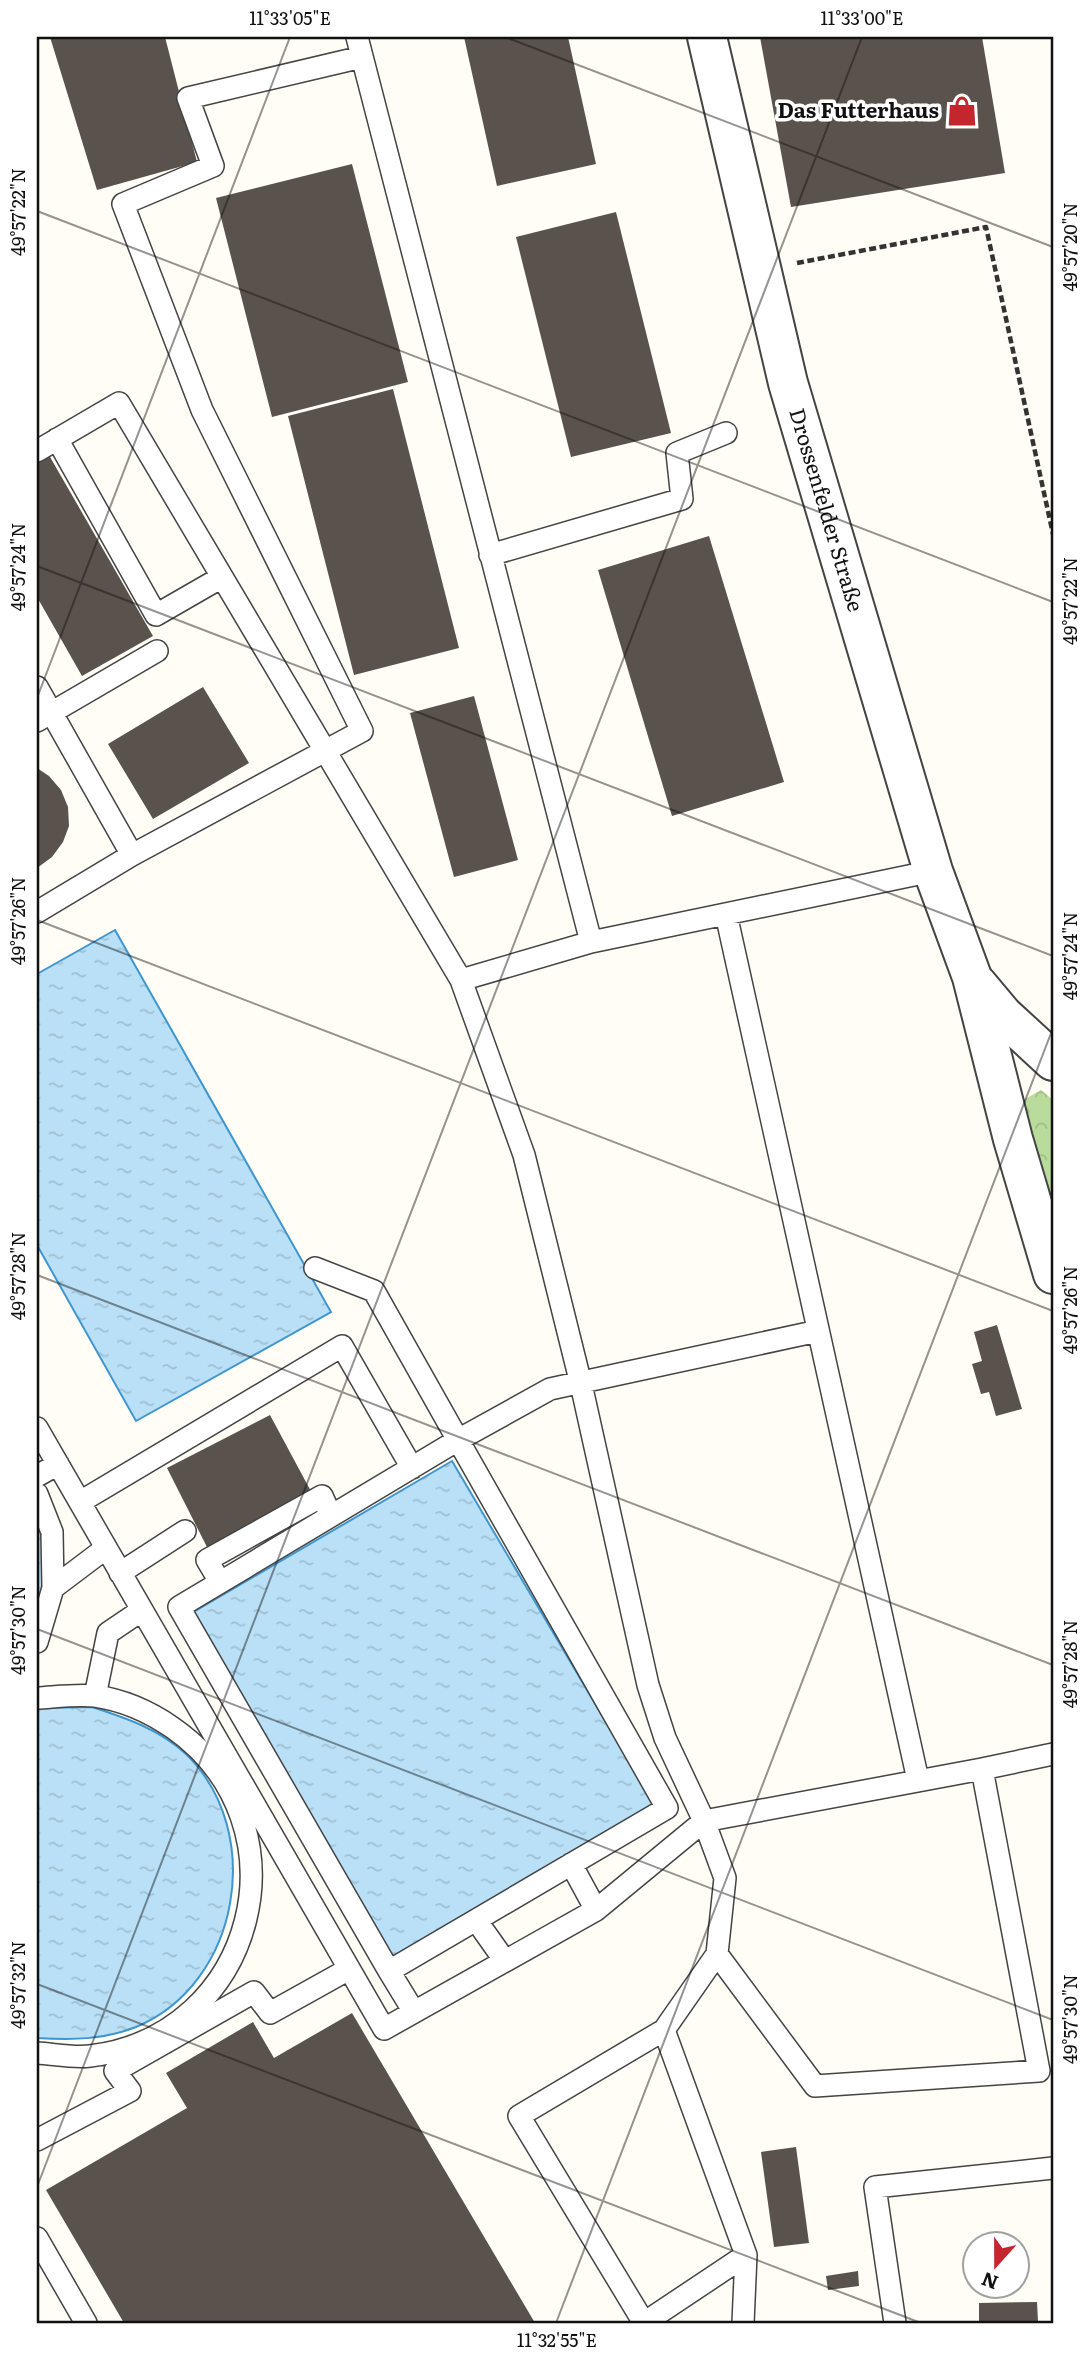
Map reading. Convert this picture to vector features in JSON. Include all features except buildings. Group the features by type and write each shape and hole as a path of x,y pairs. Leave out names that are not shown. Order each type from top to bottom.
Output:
{"street":[{"name":"Drossenfelder Straße","path":"707,37 788,383 933,872 972,977 1013,1139 1053,1274"},
{"name":"Drossenfelder Straße","path":"972,977 1003,1015 1053,1061"}],"lane":[{"path":"37,912 132,855 324,749 362,731 202,410 123,204 213,166 188,98 359,47 591,942"},
{"path":"37,452 119,403 461,980 524,1155 581,1384 648,1685 665,1738 704,1821 725,1878 718,1954 664,2030 519,2116 644,2323 747,2255"},
{"path":"491,555 682,499 677,453 726,433"},
{"path":"57,439 156,615 222,577"},
{"path":"44,717 157,651"},
{"path":"37,687 44,717 132,855"},
{"path":"461,980 591,942 933,872"},
{"path":"726,914 918,1780"},
{"path":"315,1268 374,1291 667,1808 389,1971"},
{"path":"95,1696 108,1633 179,1607 458,1440 550,1389 818,1331"},
{"path":"80,1502 342,1346 412,1468"},
{"path":"37,1428 146,1617 239,1790 251,1849 251,1907 232,1962 196,2008 115,2071 130,2091 37,2140"},
{"path":"37,1476 58,1464"},
{"path":"37,1494 52,1532 53,1588 37,1642"},
{"path":"120,1573 185,1531"},
{"path":"53,1588 106,1548"},
{"path":"179,1607 414,2012"},
{"path":"37,1698 95,1696 151,1713 199,1746 259,1812 384,2029 596,1910 704,1821 1053,1754"},
{"path":"718,1954 815,2086 1039,2071 982,1769"},
{"path":"259,1812 288,1796"},
{"path":"571,1864 596,1910"},
{"path":"476,1920 505,1961"},
{"path":"37,2053 89,2056 150,2045 254,1992 270,2014 349,1969"},
{"path":"664,2030 747,2255 743,2323"},
{"path":"895,2323 876,2187 1053,2168"},
{"path":"37,2238 86,2323"}],"path":[{"path":"761,270 986,227 1053,534"}],"green space":[{"path":"1041,1090 1053,1100 1053,1224 1020,1102"}],"water":[{"path":"115,930 331,1312 136,1421 37,1245 37,974"},
{"path":"452,1461 656,1807 394,1960 190,1614"},
{"path":"37,1517 44,1542 46,1568 37,1619"},
{"path":"92,1707 130,1720 176,1745 211,1786 227,1824 233,1863 230,1904 219,1942 199,1977 171,2006 136,2027 112,2034 75,2039 37,2038 37,1708"}],"place":[{"name":"Das Futterhaus","path":"962,111"}]}
